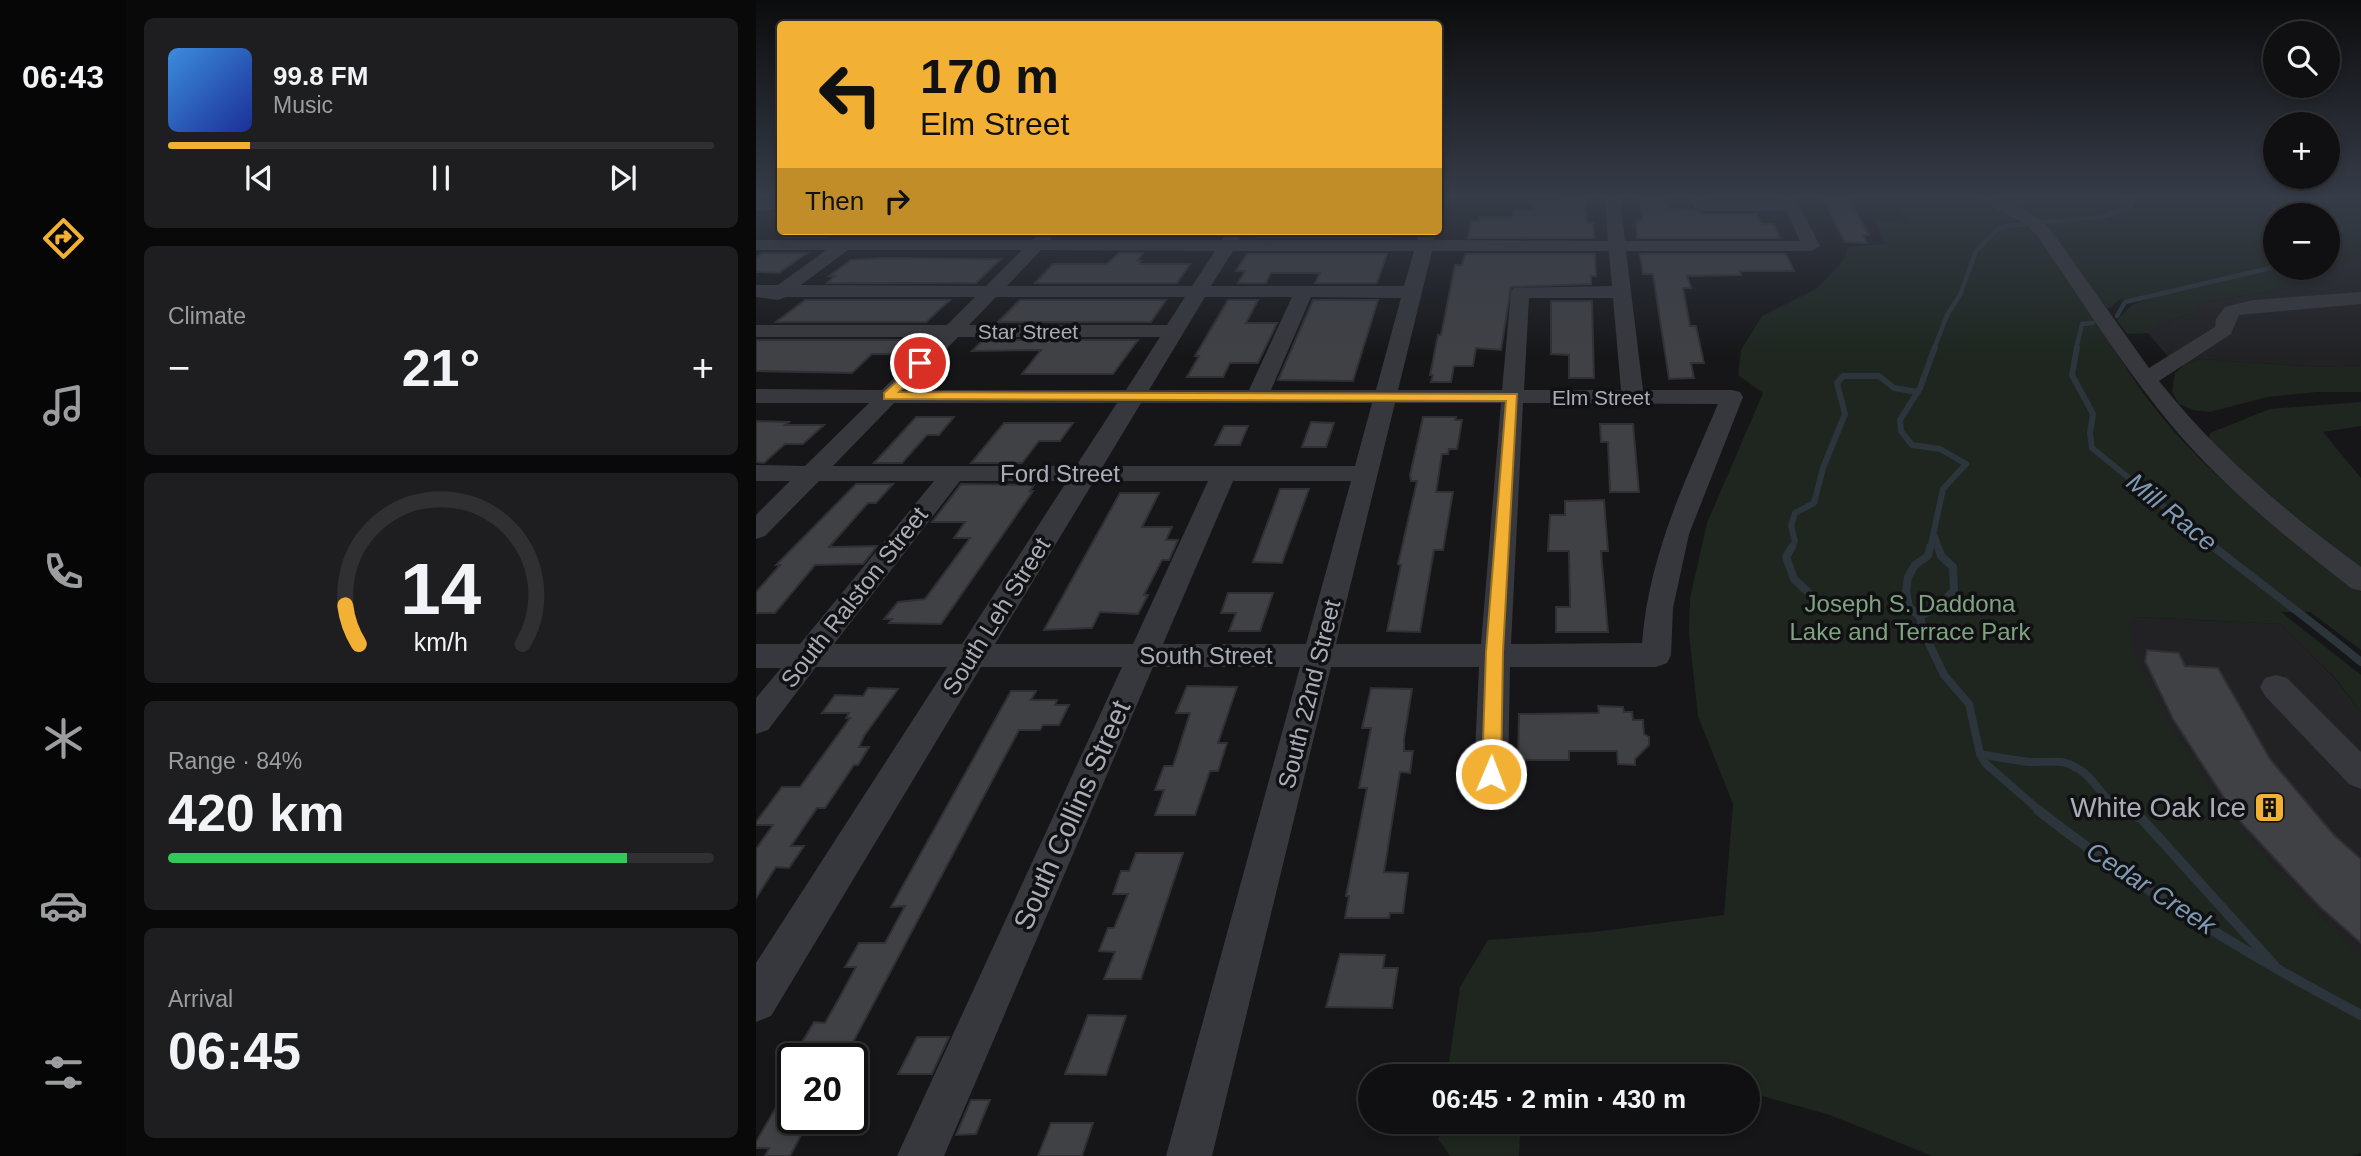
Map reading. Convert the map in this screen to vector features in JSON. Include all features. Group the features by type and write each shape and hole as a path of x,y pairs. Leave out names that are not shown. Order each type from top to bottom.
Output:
{"street":[{"path":"756,310 836,251"},
{"path":"756,530 1031,251"},
{"name":"South Leh Street","path":"756,1001 1224,251"},
{"name":"South 22nd Street","path":"1189,1156 1423,251"},
{"path":"1618,251 1633,397"},
{"path":"2057,251 2147,379 2205,449 2269,506 2361,581"},
{"path":"756,291 1412,292"},
{"path":"838,331 884,291"},
{"path":"1066,331 1098,291"},
{"path":"1257,397 1304,292"},
{"path":"1491,774 1494,655 1520,292 1622,292"},
{"path":"2147,379 2224,330 2226,319 2232,311 2252,306 2361,298"},
{"name":"Star Street","path":"756,331 1174,331"},
{"name":"Elm Street","path":"756,396 1731,397 1676,534 1659,608 1656,655"},
{"name":"Ford Street","path":"756,473 1365,474"},
{"name":"South Ralston Street","path":"756,721 953,473"},
{"name":"South Collins Street","path":"920,1156 1224,473"},
{"name":"South Street","path":"756,656 1656,655"},
{"path":"2276,687 2361,774"}],"shaded area":[{"path":"2361,255 2361,365 2321,367 2199,359 2184,365 2169,358 2148,333 2162,323 2193,313 2205,302 2290,288 2303,280 2340,280 2340,263"},
{"path":"2139,617 2281,624 2337,681 2361,712 2361,985 2335,965 2095,639"}],"green space":[{"name":"Joseph S. Daddona Lake and Terrace Park","path":"1847,251 2263,251 2263,280 2303,280 2290,288 2205,302 2193,313 2162,323 2148,333 2127,334 2117,320 2132,305 2153,297 2118,300 2111,308 2106,309 2103,302 2086,303 2141,390 2172,429 2249,504 2361,592 2361,650 2310,612 2281,612 2361,675 2361,712 2337,680 2281,624 2139,617 2130,622 2130,632 2137,661 2155,697 2175,733 2222,802 2274,866 2361,956 2361,1153 2353,1156 1932,1156 1830,1115 1760,1095 1760,1064 1449,1064 1460,987 1488,940 1594,932 1724,915 1733,804 1698,716 1689,633 1690,598 1707,523 1763,393 1738,375 1741,350 1762,316 1816,289 1843,261"},
{"name":"Joseph S. Daddona Lake and Terrace Park","path":"2340,251 2361,251 2361,255 2340,263"},
{"path":"2199,359 2321,367 2361,365 2361,392 2317,392 2267,397 2210,412 2193,410 2179,404 2172,392 2175,373 2184,365"},
{"path":"2361,402 2361,426 2323,432 2361,478 2361,571 2208,443 2210,433 2270,409"},
{"path":"1439,1134 1520,1134 1519,1156 1450,1156 1438,1139"}],"building":[{"path":"763,253 807,253 779,273 756,272 756,257"},
{"path":"1119,253 1143,253 1137,261 1141,261 1139,264 1190,264 1177,283 1035,283 1053,264 1107,264"},
{"path":"1247,254 1387,254 1377,283 1315,283 1320,273 1271,273 1266,283 1238,283 1245,271 1236,271"},
{"path":"1465,254 1595,254 1596,276 1591,276 1591,284 1511,287 1501,350 1476,348 1473,366 1454,366 1451,382 1431,382 1438,335 1441,335 1455,265 1462,265"},
{"path":"1640,254 1786,254 1794,271 1740,271 1741,275 1687,276 1691,288 1683,288 1690,326 1696,326 1704,363 1691,363 1694,378 1669,379 1653,274 1643,274"},
{"path":"1001,259 976,283 827,283 835,276 829,276 851,260"},
{"path":"805,300 950,300 926,322 776,322"},
{"path":"1020,300 1166,300 1151,322 998,322"},
{"path":"1228,300 1258,300 1246,323 1277,323 1258,363 1230,363 1223,377 1187,377 1199,356 1195,356"},
{"path":"1313,300 1378,300 1353,381 1278,380"},
{"path":"1551,301 1592,301 1594,378 1569,378 1569,355 1551,354"},
{"path":"756,340 908,340 893,354 872,354 852,373 756,371"},
{"path":"983,340 1138,340 1113,374 1022,374 1041,350 972,351"},
{"path":"916,417 954,417 939,435 927,435 902,463 874,463"},
{"path":"1423,417 1456,417 1455,420 1462,420 1457,449 1449,449 1448,454 1442,454 1436,492 1453,492 1443,550 1434,550 1420,632 1387,631 1401,565 1398,564 1417,481 1411,481 1410,475"},
{"path":"756,421 789,422 785,425 824,425 803,444 785,444 764,463 756,462"},
{"path":"1311,422 1334,423 1326,447 1302,447"},
{"path":"1004,423 1073,423 1060,441 1039,441 1022,463 971,463"},
{"path":"1600,424 1633,424 1639,492 1610,492 1608,442 1601,442"},
{"path":"1224,426 1248,426 1240,445 1215,445"},
{"path":"856,484 893,484 876,503 868,503 829,547 877,546 863,564 815,565 775,613 756,613 756,592 780,565 776,565"},
{"path":"961,484 1034,485 1030,491 1033,491 941,624 889,623 892,619 884,619 898,602 925,599 970,538 954,538 965,522 932,522"},
{"path":"1280,489 1309,489 1282,563 1253,562"},
{"path":"1120,493 1159,493 1142,527 1172,527 1166,540 1178,540 1169,560 1162,560 1144,595 1148,595 1138,614 1100,612 1092,628 1044,630"},
{"path":"1604,500 1608,551 1601,551 1608,632 1556,632 1556,607 1570,607 1569,551 1548,551 1550,515 1565,515 1565,501"},
{"path":"1228,593 1273,593 1260,631 1229,631 1236,613 1221,613"},
{"name":"White Oak Ice","path":"2147,650 2179,653 2185,666 2218,668 2270,759 2334,835 2361,859 2361,943 2320,907 2237,818 2173,719 2145,661"},
{"path":"1187,686 1237,687 1218,743 1227,743 1218,771 1210,771 1195,815 1155,815 1164,790 1155,790 1164,766 1173,766 1190,713 1176,713"},
{"path":"868,688 898,689 864,736 859,747 869,747 858,765 854,765 825,808 817,808 791,846 804,846 789,868 776,867 756,898 756,849 773,825 756,825 756,822 782,787 800,787 850,718 846,718 849,713 822,713 835,695 863,696"},
{"path":"1371,688 1412,689 1404,739 1404,751 1413,751 1410,773 1400,772 1384,872 1408,873 1403,913 1390,913 1389,918 1345,918 1349,896 1346,896 1367,788 1359,788 1371,728 1362,728"},
{"path":"1011,691 1036,691 1031,700 1057,700 1055,705 1069,705 1059,725 1043,725 1040,730 1019,730 853,1043 802,1043 814,1022 825,1023 856,967 845,967 859,943 885,943 905,906 891,907"},
{"path":"1598,706 1623,707 1624,712 1632,712 1633,720 1643,720 1644,734 1649,737 1649,745 1635,759 1635,765 1618,764 1617,751 1569,751 1569,760 1518,760 1519,714 1599,713"},
{"path":"1136,853 1183,853 1141,979 1104,979 1115,952 1099,951 1108,928 1114,928 1128,894 1113,894 1121,871 1129,871"},
{"path":"1340,954 1385,955 1383,968 1398,968 1392,1008 1326,1007"},
{"path":"1088,1015 1126,1016 1106,1075 1065,1074"},
{"path":"917,1037 949,1037 932,1074 898,1074"},
{"path":"971,1100 990,1100 976,1134 956,1135"},
{"path":"777,1106 777,1134 802,1134 790,1156 765,1156 769,1148 756,1148 756,1142"},
{"path":"1051,1123 1093,1123 1082,1156 1038,1156"}],"waterway":[{"name":"Cedar Creek","path":"1934,349 1947,315 1960,295 1976,251"},
{"name":"Mill Race","path":"2117,316 2125,302 2263,270"},
{"name":"Mill Race","path":"2076,349 2082,324 2093,323"},
{"name":"Cedar Creek","path":"1918,392 1935,347"},
{"name":"Mill Race","path":"2077,347 2072,375 2093,414 2090,433 2092,448 2216,549"},
{"path":"1792,547 1795,541 1791,526 1795,513 1814,503 1823,468 1845,414 1837,383 1843,376 1879,376 1894,388 1918,392"},
{"name":"Cedar Creek","path":"1918,392 1900,420 1901,431 1912,445 1940,449 1966,464 1943,489 1930,549"},
{"path":"1935,536 1939,549"},
{"path":"1792,547 1786,557 1794,579 1826,609"},
{"name":"Cedar Creek","path":"1920,617 1909,607 1906,591 1908,577 1915,565 1928,556 1930,547"},
{"path":"1920,617 1945,600 1954,590 1953,567 1941,556 1938,547"},
{"name":"Mill Race","path":"2214,547 2361,662"},
{"name":"Cedar Creek","path":"1920,617 1924,633 1944,675 1969,704 1980,754"},
{"path":"1980,754 2071,765 2090,778 2111,802 2125,811"},
{"name":"Cedar Creek","path":"1980,754 1986,764 2040,811"},
{"name":"Cedar Creek","path":"2038,810 2154,894 2278,969 2361,1015"},
{"path":"2121,810 2141,818 2274,965"}],"place":[{"name":"White Oak Ice","path":"2269,807"}],"route":[{"path":"920,363 888,396 1513,397 1494,652 1491,774"}]}
